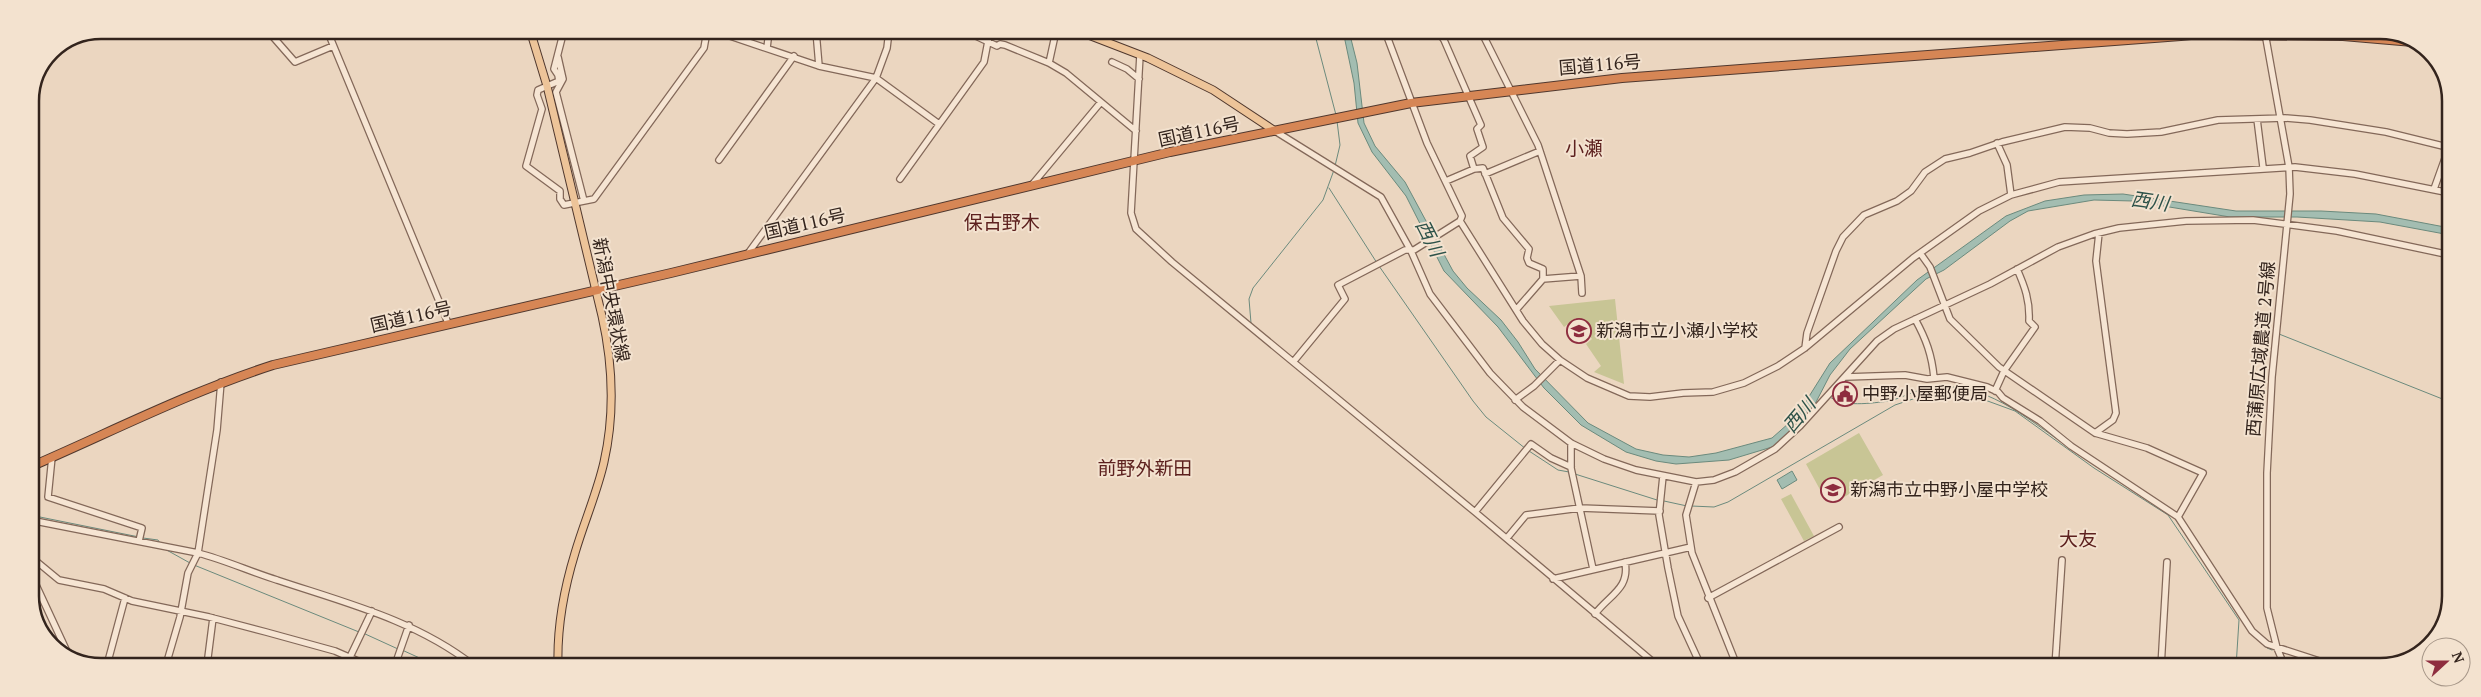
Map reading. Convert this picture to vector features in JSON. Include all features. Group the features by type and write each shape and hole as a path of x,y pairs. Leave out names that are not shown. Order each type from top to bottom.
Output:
{"highway":[{"name":"国道116号","path":"39,463 162,406 222,382 273,365 596,290 1170,152 1355,114 1411,103 1622,78 2140,39"},
{"name":"国道116号","path":"2364,39 2396,41"}],"main road":[{"name":"新潟中央環状線","path":"533,39 547,86 576,204 609,352 611,418 604,464 566,591 561,622 558,658"},
{"path":"1100,39 1140,55 1213,90 1275,131"}],"street":[{"path":"275,39 295,62 333,46"},
{"path":"330,39 448,324"},
{"path":"562,39 554,69 558,75 558,81 538,90 537,95 542,109 526,166 560,191 560,199 564,205 576,204 594,198 704,48 706,39"},
{"path":"740,39 819,66 876,78 938,124"},
{"path":"768,48 769,39"},
{"path":"817,39 819,66"},
{"path":"749,252 876,78 887,48 888,39"},
{"path":"981,39 997,46 1000,44 1005,45 1066,72 1136,131"},
{"path":"900,179 984,62 989,39"},
{"path":"1049,63 1054,39"},
{"path":"1294,361 1345,299 1338,285 1405,250 1411,251 1424,244 1460,221 1462,216 1427,143 1388,39"},
{"path":"1443,39 1481,125 1477,129 1483,147 1470,156 1474,169"},
{"path":"1485,39 1540,151 1581,276 1582,293"},
{"name":"西蒲原広域農道 2号線","path":"2266,39 2289,167 2290,199 2273,367 2267,474 2267,608 2281,658"},
{"path":"558,55 563,78 556,92 584,201"},
{"path":"1140,55 1131,214 1136,229 1648,658"},
{"path":"719,160 794,56"},
{"path":"1112,62 1127,69 1139,79"},
{"path":"1031,186 1101,102"},
{"path":"1805,348 1808,333 1838,244 1870,212 1897,201 1911,190 1925,172 1937,162 1997,143 2064,127 2090,128 2109,134 2127,134 2160,132 2218,120 2310,120 2386,132 2442,145"},
{"path":"2257,120 2263,167"},
{"path":"1275,131 1376,193 1386,204 1434,300 1490,373 1515,400 1571,444 1623,466 1696,482 1714,480 1735,472 1775,449 1800,426 1877,341 1894,329 1990,284 2058,247 2099,233 2119,228 2186,221 2253,220 2287,222 2442,252"},
{"path":"1997,143 2007,165 2011,196"},
{"path":"1485,174 1540,151"},
{"path":"1460,221 1516,310 1542,344 1560,360 1587,378 1629,396 1650,398 1722,390 1778,366 1805,348 1920,253 1979,211 2011,196 2058,182 2132,176 2180,176 2263,167 2289,167 2340,172 2442,191"},
{"path":"1446,181 1474,169 1483,168 1503,218 1514,233 1527,245 1529,263 1543,268 1543,279 1516,310"},
{"path":"2434,189 2442,168"},
{"path":"2095,434 2113,420 2116,413 2096,261 2099,233"},
{"path":"1920,253 1930,267 1943,305 1954,325 2004,371 2095,434 2147,448 2203,473 2178,516"},
{"path":"1995,391 2004,371 2035,327 2029,321 2030,306 2026,288 2017,269"},
{"path":"1543,279 1581,276"},
{"path":"1915,319 1928,345 1933,361 1934,378"},
{"path":"1515,400 1536,384 1560,360"},
{"path":"1846,377 1906,375 1934,378 1948,377 1995,391 2040,421 2071,446 2178,516 2252,631 2267,644 2309,658"},
{"path":"168,658 188,573 198,552 217,430 222,382"},
{"path":"1475,512 1531,444 1551,458 1571,467"},
{"path":"1571,444 1571,467 1593,569"},
{"path":"52,457 48,497 142,528 140,541"},
{"path":"1662,476 1660,511 1665,553 1678,616 1697,658"},
{"path":"1696,482 1686,515 1691,547 1708,598 1734,658"},
{"path":"1507,538 1526,515 1580,508 1660,511"},
{"path":"39,522 198,552 409,625 434,638 463,658"},
{"path":"1708,598 1839,527"},
{"path":"1553,579 1691,547"},
{"path":"2056,658 2062,560"},
{"path":"1595,614 1624,583 1627,574 1625,562"},
{"path":"2162,658 2167,562"},
{"path":"39,563 59,580 104,589 125,598 213,618 350,657 372,611"},
{"path":"39,591 65,647"},
{"path":"109,658 125,598"},
{"path":"208,658 213,618"},
{"path":"397,658 409,625"}],"shaded area":[{"path":"1615,299 1624,384 1594,372 1601,366 1586,344 1592,339 1576,318 1564,327 1549,306"},
{"path":"1859,433 1883,475 1837,501 1824,497 1806,464"},
{"path":"1791,494 1814,536 1804,541 1781,499"}],"water":[{"name":"西川","path":"1345,39 1351,39 1357,63 1364,123 1375,146 1405,182 1453,271 1467,288 1501,320 1535,369 1588,423 1636,449 1663,455 1689,457 1716,453 1772,438 1789,423 1803,406 1830,363 1917,280 2006,216 2045,201 2084,195 2123,194 2236,211 2321,211 2376,214 2442,226 2442,234 2380,222 2297,217 2230,217 2133,201 2094,200 2028,211 2010,221 1944,270 1926,279 1850,349 1830,375 1815,404 1783,440 1772,447 1729,460 1676,464 1656,461 1626,452 1581,425 1544,388 1498,327 1444,271 1406,196 1372,152 1358,123 1354,83"},
{"path":"1792,471 1797,480 1782,489 1777,480"}],"waterway":[{"path":"1316,39 1336,115"},
{"path":"1526,115 1542,147"},
{"path":"1335,166 1340,145 1337,121"},
{"path":"1251,323 1249,299 1253,288 1323,200 1334,170"},
{"path":"1329,188 1377,263"},
{"path":"1379,266 1473,401 1486,417 1526,449"},
{"path":"2279,334 2442,399"},
{"path":"1829,396 1841,402 1866,403 1889,401 1929,388 1949,387 1968,389 2003,403 2067,446"},
{"path":"1691,506 1714,507 1728,502 1895,405 1934,392 1974,396 2015,411 2094,468 2168,515 2239,620 2237,658"},
{"path":"1529,451 1558,470 1569,472"},
{"path":"2076,453 2113,477"},
{"path":"1575,474 1657,500"},
{"path":"1664,501 1687,506"},
{"path":"39,517 139,537"},
{"path":"2174,517 2194,547"},
{"path":"143,538 158,540 160,543"},
{"path":"1503,539 1644,658"},
{"path":"163,548 190,563"},
{"path":"194,565 359,632"},
{"path":"363,633 398,649"},
{"path":"2251,634 2272,650"},
{"path":"402,650 420,658"},
{"path":"2282,652 2290,654"}],"place":[{"name":"新潟市立小瀬小学校","path":"1579,331"},
{"name":"中野小屋郵便局","path":"1845,394"},
{"name":"新潟市立中野小屋中学校","path":"1833,490"}],"district":[{"name":"小瀬","path":"1584,148"},
{"name":"保古野木","path":"1002,222"},
{"name":"前野外新田","path":"1145,468"},
{"name":"大友","path":"2078,539"}]}
